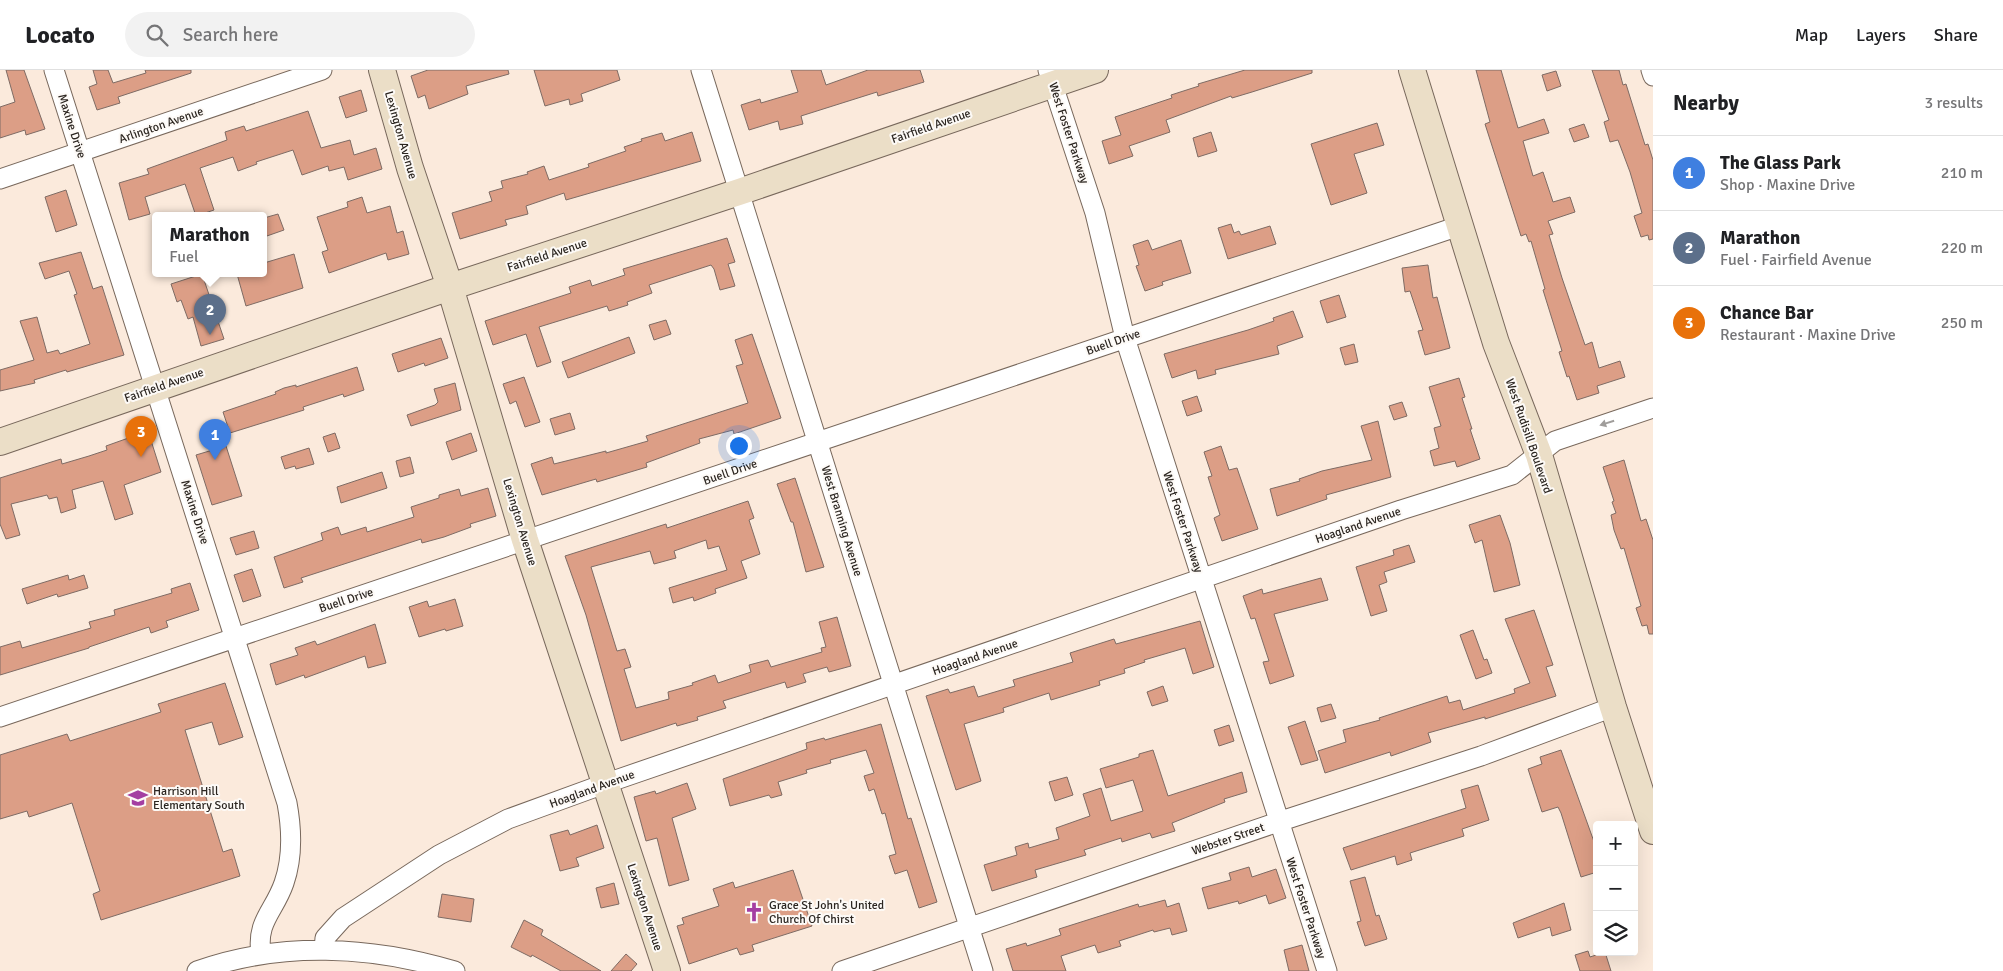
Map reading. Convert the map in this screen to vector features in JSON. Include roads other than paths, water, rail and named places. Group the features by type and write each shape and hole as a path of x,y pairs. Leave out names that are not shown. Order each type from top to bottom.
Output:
{"street":[{"name":"Maxine Drive","path":"54,70 287,803 292,831 289,868 283,885 260,930 261,954"},
{"name":"Arlington Avenue","path":"0,179 322,70"},
{"name":"Lexington Avenue","path":"382,70 410,168 450,287 525,540 667,971"},
{"name":"West Branning Avenue","path":"700,70 983,971"},
{"name":"Fairfield Avenue","path":"0,442 450,287 739,192 1051,77 1095,70"},
{"name":"West Rudisill Boulevard","path":"1412,70 1496,343 1539,455 1613,707 1653,831"},
{"path":"1651,70 1653,76"},
{"name":"West Foster Parkway","path":"1051,77 1095,214 1124,338 1327,971"},
{"name":"Buell Drive","path":"0,717 1459,226"},
{"name":"Hoagland Avenue","path":"324,950 325,938 343,918 438,855 508,819 604,784 1512,475 1555,441 1653,408"},
{"name":"Webster Street","path":"842,971 1278,822 1481,756 1613,707"},
{"path":"197,971 221,963 261,954 324,950 396,957 455,971"}],"place":[{"name":"Marathon","path":"210,335"},
{"name":"Chance Bar","path":"141,457"},
{"name":"The Glass Park","path":"215,460"},
{"name":"Harrison Hill Elementary South","path":"138,798"},
{"name":"Grace St John's United Church Of Chirst","path":"754,912"}]}
